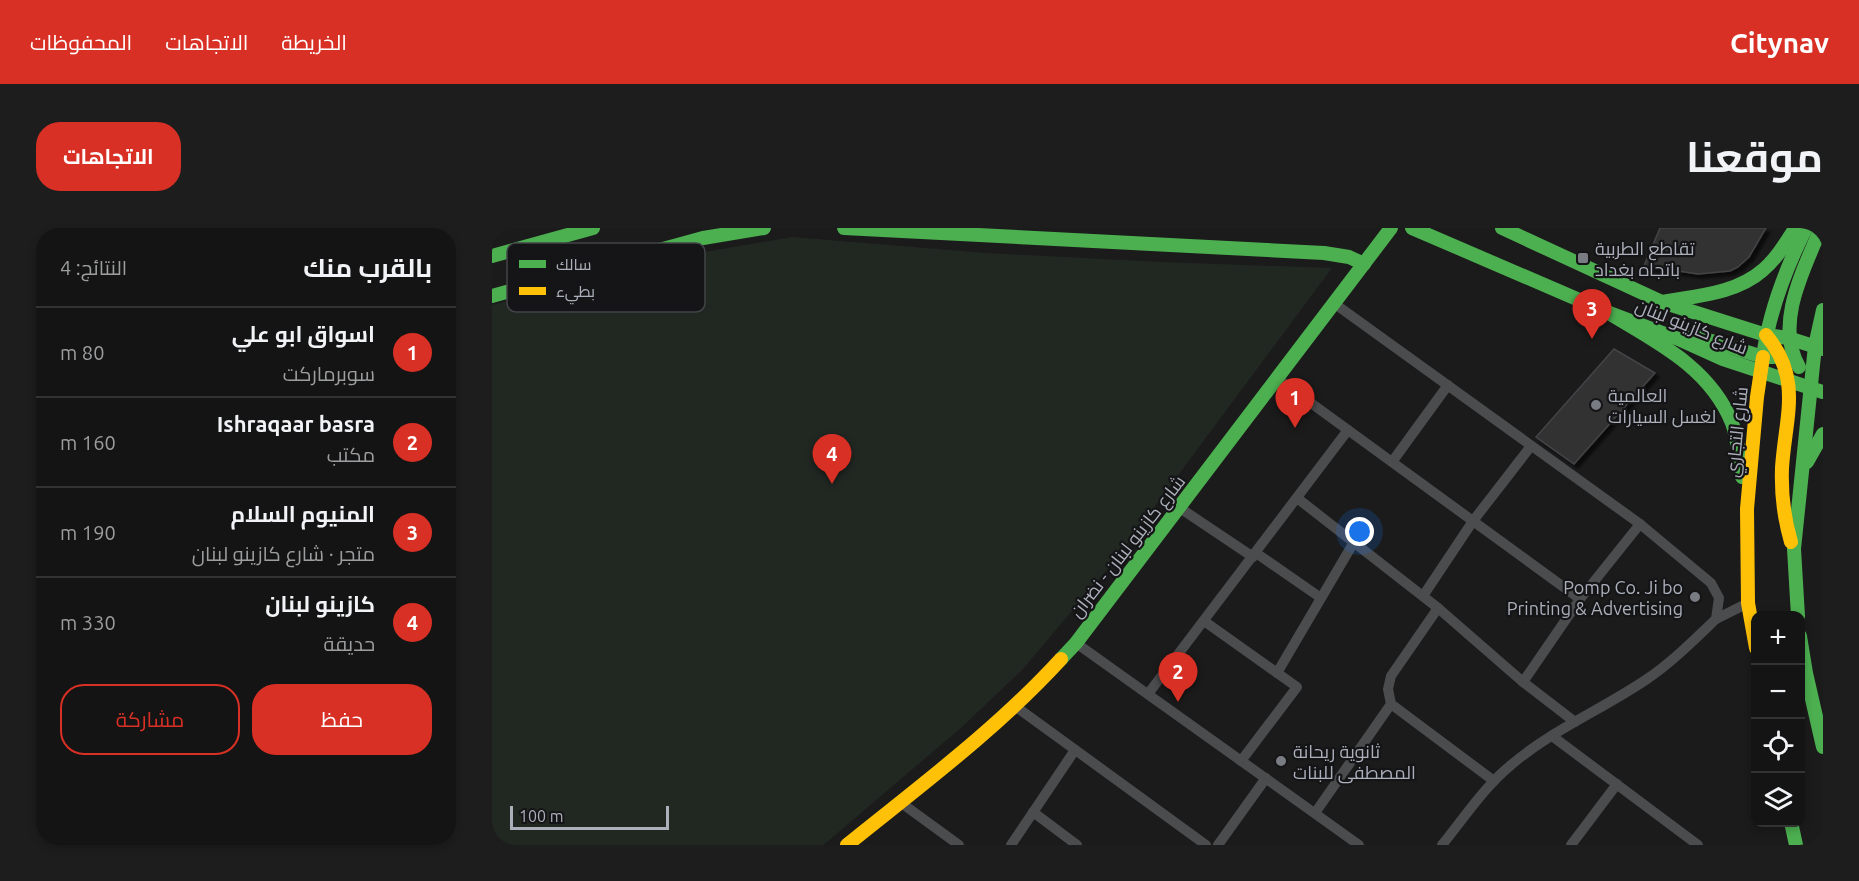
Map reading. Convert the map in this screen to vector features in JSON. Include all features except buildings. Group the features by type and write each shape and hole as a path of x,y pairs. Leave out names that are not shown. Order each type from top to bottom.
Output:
{"main road":[{"path":"539,243 593,228"},
{"path":"685,243 764,228"},
{"path":"844,228 990,232 1324,253 1349,257 1364,264"},
{"name":"شارع كازينو لبنان - نضران","path":"847,845 984,734 1015,706 1076,643 1391,228"},
{"name":"شارع كازينو لبنان","path":"1412,228 1723,359 1817,390"},
{"name":"شارع كازينو لبنان","path":"1502,228 1662,302 1766,335 1788,338 1819,347"},
{"path":"1662,302 1719,290 1752,278 1772,261 1795,228"},
{"name":"شارع التجاري","path":"1751,622 1748,603 1747,509 1766,335 1788,264 1806,228"},
{"path":"1794,549 1785,525 1780,497 1790,394 1788,338 1797,296 1821,228"},
{"path":"492,256 507,252"},
{"path":"492,296 507,292"},
{"path":"1798,611 1794,549 1802,471 1817,390 1823,310"},
{"path":"1607,312 1685,361 1707,379 1718,393 1728,412 1736,438 1747,509"},
{"path":"1766,335 1788,356 1817,390"},
{"path":"1681,340 1695,336 1763,357 1788,356 1819,347"},
{"path":"1802,471 1823,434"},
{"path":"1805,658 1823,747"},
{"path":"1792,827 1796,845"}],"street":[{"path":"1335,304 1640,524 1711,583 1719,598 1716,619"},
{"path":"1278,379 1580,599"},
{"path":"1392,462 1448,385"},
{"path":"1148,694 1348,430"},
{"path":"1423,596 1473,521 1531,446"},
{"path":"1297,498 1438,608 1523,682 1575,722"},
{"path":"1180,508 1321,598"},
{"path":"1523,682 1580,599 1640,524"},
{"path":"1277,673 1354,542"},
{"path":"1442,845 1494,781 1511,765 1552,736 1647,679 1716,619 1748,603"},
{"path":"1438,608 1391,676 1388,689 1391,704 1494,781"},
{"path":"1204,621 1297,687 1241,761"},
{"path":"1076,643 1359,845"},
{"path":"1315,813 1391,704"},
{"path":"1015,706 1206,845"},
{"path":"1552,736 1698,845"},
{"path":"1011,845 1076,750"},
{"path":"1218,845 1266,778"},
{"path":"1571,845 1617,784"},
{"path":"900,802 959,845"},
{"path":"1034,812 1077,845"}],"shaded area":[{"path":"792,237 986,253 1332,268 1115,560 1022,670 962,727 823,845 492,845 492,305 507,301 507,312 705,312 705,252"}],"traffic: fast":[{"path":"539,243 593,228"},
{"path":"685,243 764,228"},
{"path":"844,228 1324,253 1349,257 1364,264"},
{"path":"1061,659 1076,643 1391,228"},
{"path":"1412,228 1723,359 1823,392"},
{"path":"1502,228 1662,302 1766,335 1788,338 1823,349"},
{"path":"1763,357 1769,323 1779,291 1806,228"},
{"path":"1799,367 1792,350 1790,315 1800,279 1821,228"},
{"path":"1662,302 1715,293 1752,278 1772,261 1794,230"},
{"path":"492,256 507,252"},
{"path":"492,296 507,292"},
{"path":"1798,611 1794,549 1815,346 1823,310"},
{"path":"1607,312 1679,357 1710,386 1732,423 1742,477"},
{"path":"1681,340 1695,336 1763,357 1774,357"},
{"path":"1807,462 1823,434"},
{"path":"1805,665 1823,747"},
{"path":"1792,827 1796,845"}],"traffic: slow":[{"path":"1766,335 1785,367 1788,383 1788,416 1782,478 1786,524 1791,542"},
{"path":"1751,620 1748,603 1747,509 1763,357"},
{"path":"847,845 984,733 1061,659"}],"place":[{"name":"تقاطع الطربية باتجاه بغداد","path":"1583,258"},
{"name":"المنيوم السلام","path":"1592,339"},
{"name":"العالمية لغسل السيارات","path":"1596,405"},
{"name":"اسواق ابو علي","path":"1295,428"},
{"name":"كازينو لبنان","path":"832,484"},
{"name":"Pomp Co. Ji bo Printing & Advertising","path":"1695,597"},
{"name":"Ishraqaar basra","path":"1178,702"},
{"name":"ثانوية ريحانة المصطفى للبنات","path":"1281,761"}]}
